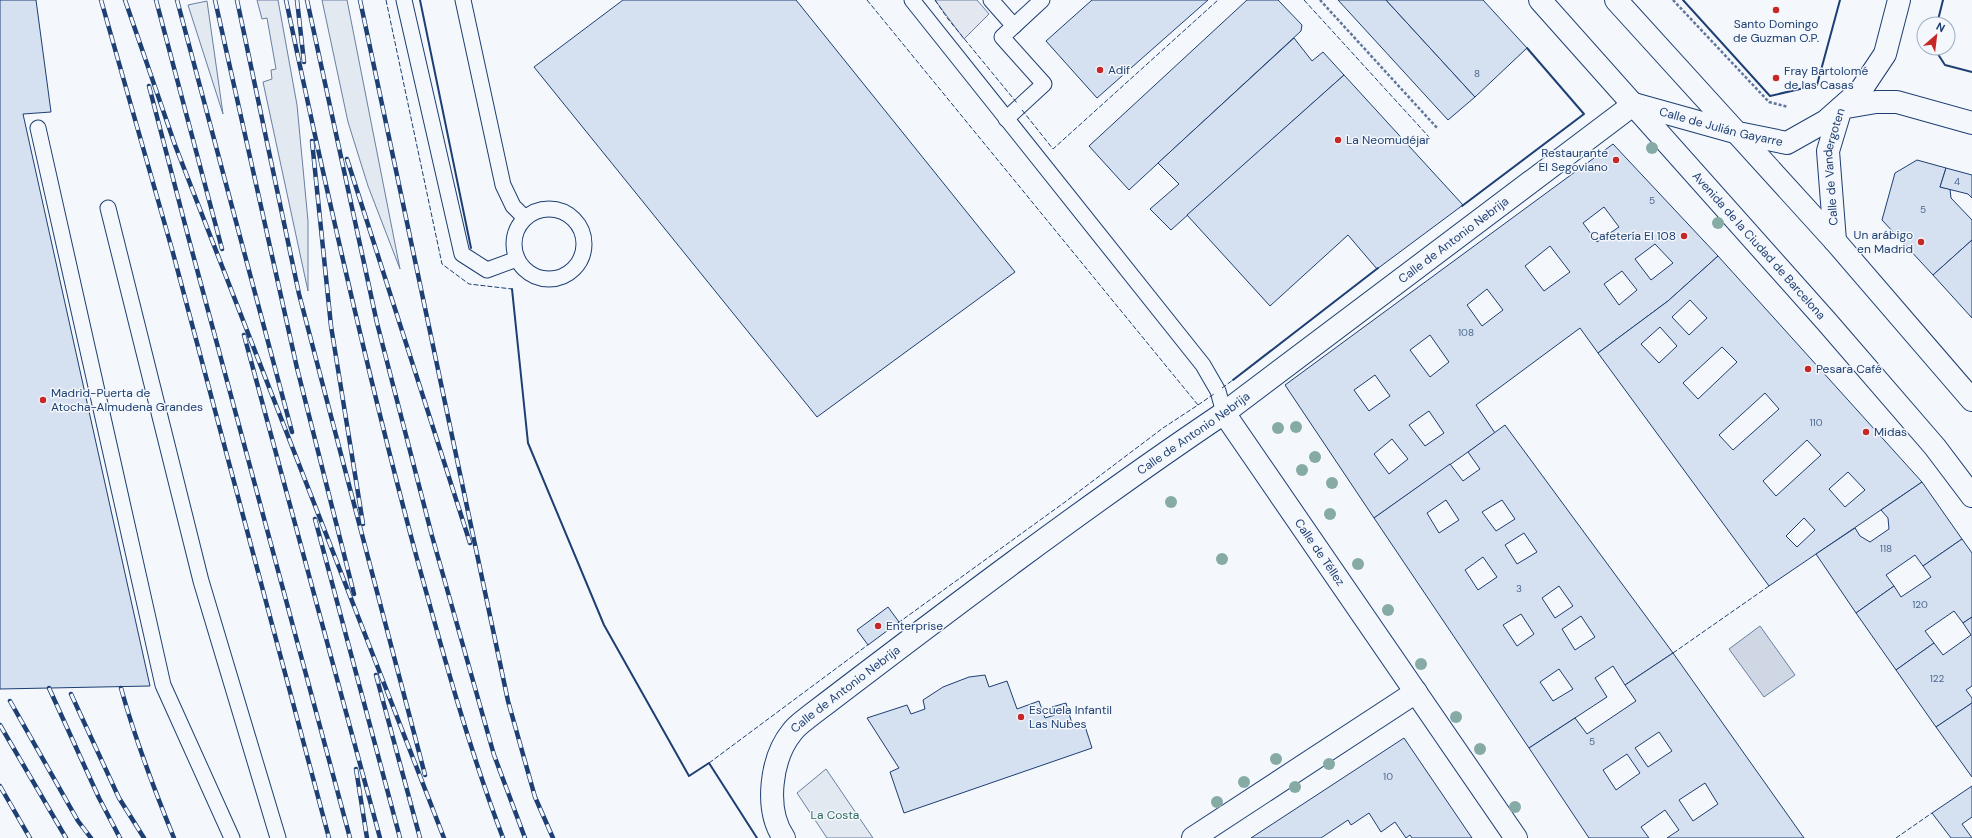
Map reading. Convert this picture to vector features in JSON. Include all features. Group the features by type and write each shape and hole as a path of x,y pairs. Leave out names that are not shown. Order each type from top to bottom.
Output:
{"street":[{"name":"Avenida de la Ciudad de Barcelona","path":"1540,0 1634,104 1935,447 1972,496"},
{"path":"1616,0 1835,241 1972,400"},
{"name":"Calle de Julián Gayarre","path":"1634,104 1738,133 1787,143 1826,121 1862,90 1885,54 1900,0"},
{"name":"Calle de Vandergoten","path":"1835,241 1828,151 1840,108 1876,102 1897,102 1972,124"},
{"name":"Calle de Antonio Nebrija","path":"784,838 772,807 773,778 780,752 792,731 948,610 1177,444 1224,413 1634,104"},
{"name":"Calle de Téllez","path":"1224,413 1516,838"},
{"path":"1193,838 1416,692"}],"lane":[{"path":"404,0 462,254 486,270 517,259"},
{"path":"463,0 503,185 513,206 525,218"},
{"path":"912,0 1203,365 1218,391 1224,413"},
{"path":"990,0 1014,26"},
{"path":"1006,119 1044,84 1002,37 1042,0"},
{"path":"38,128 163,685 232,838"},
{"path":"108,208 200,581 278,838"},
{"path":"543,209 563,212 571,218 582,234 582,254 573,270 564,276 553,279 532,275 523,268 517,259 514,250 515,233 525,218 543,209"}],"path":[{"path":"1320,0 1438,128"},
{"path":"1673,0 1769,102 1788,107"}],"green space":[{"path":"257,0 278,0 297,105 308,221 308,291 263,82 272,79 271,70 276,69 267,18 262,19"},
{"path":"322,0 347,0 400,269 368,186 348,122"},
{"path":"207,1 223,114 188,5"},
{"name":"La Costa","path":"826,769 873,838 827,838 797,793"}],"shaded area":[{"path":"935,0 977,0 989,14 964,39"},
{"path":"1760,626 1795,675 1764,697 1729,649"}],"building":[{"name":"Madrid-Puerta de Atocha-Almudena Grandes","path":"0,0 36,0 51,112 23,114 150,686 0,689"},
{"path":"623,0 796,0 1015,272 817,417 534,67"},
{"name":"Adif","path":"1092,0 1208,0 1097,98 1046,41"},
{"path":"1247,0 1278,0 1302,25 1301,31 1129,190 1089,146"},
{"path":"1338,0 1386,0 1475,97 1448,120"},
{"path":"1386,0 1483,0 1527,48 1475,97"},
{"path":"1294,38 1312,61 1323,52 1344,75 1171,230 1150,209 1179,184 1158,163"},
{"name":"La Neomudéjar","path":"1344,75 1463,205 1377,269 1348,235 1270,306 1187,215"},
{"path":"1613,144 1718,256 1668,301 1598,353 1580,328 1476,405 1495,433 1374,518 1285,385","holes":["1604,207 1619,227 1597,242 1583,223","1655,244 1673,263 1651,280 1635,259","1550,246 1570,272 1544,291 1525,266","1622,271 1637,290 1619,305 1604,284","1487,289 1503,310 1482,326 1467,305","1430,335 1449,362 1430,377 1410,350","1375,375 1390,396 1369,411 1354,390","1429,411 1444,433 1425,446 1409,425","1392,439 1408,459 1389,474 1374,454"]},
{"path":"1917,160 1946,168 1940,187 1950,189 1951,198 1972,220 1972,240 1933,275 1882,220 1895,173"},
{"path":"1946,168 1972,175 1972,198 1968,194 1940,187"},
{"path":"1972,240 1972,318 1933,275"},
{"path":"1718,256 1922,482 1769,586 1598,353 1668,301","holes":["1690,300 1707,318 1689,335 1672,317","1660,327 1677,346 1659,363 1641,344","1722,347 1737,362 1698,399 1683,383","1765,393 1779,409 1733,450 1719,435","1807,440 1821,455 1776,496 1763,481","1848,472 1865,490 1845,507 1829,489","1804,518 1815,530 1797,547 1786,536"]},
{"path":"1505,425 1673,653 1625,685 1613,666 1595,678 1607,697 1529,748 1374,518 1450,464 1463,481 1480,469 1468,452","holes":["1446,500 1459,520 1439,533 1427,513","1502,500 1515,519 1496,531 1482,512","1524,533 1537,552 1517,564 1505,545","1483,557 1497,577 1478,590 1465,570","1559,586 1573,606 1555,618 1542,598","1521,614 1534,634 1517,646 1503,625","1581,616 1595,637 1575,650 1562,629","1559,669 1573,689 1553,701 1540,682"]},
{"path":"1922,482 1962,539 1923,566 1915,555 1886,575 1894,586 1856,613 1816,554 1855,528 1860,536 1870,542 1889,529 1888,518 1881,510"},
{"path":"1962,539 1972,553 1972,617 1963,623 1954,611 1925,631 1934,643 1896,670 1856,613 1894,586 1901,597 1931,577 1923,566"},
{"name":"Enterprise","path":"888,607 899,622 868,645 857,630"},
{"path":"1972,617 1972,686 1966,690 1972,698 1972,703 1936,727 1896,670 1934,643 1943,655 1971,635 1963,623"},
{"path":"1673,653 1804,838 1667,838 1679,830 1665,810 1641,827 1649,838 1589,838 1529,748 1575,718 1587,734 1636,701 1625,685","holes":["1659,732 1672,751 1648,767 1635,748","1627,754 1640,773 1616,790 1603,770","1705,783 1718,804 1693,821 1679,800"]},
{"path":"985,675 989,687 1007,681 1017,709 1039,701 1045,718 1055,715 1052,707 1066,703 1073,727 1084,723 1092,748 904,813 890,772 899,768 867,718 907,705 911,714 925,709 923,700 943,687 969,677"},
{"path":"1972,703 1972,777 1936,727"},
{"path":"1404,738 1472,838 1412,838 1410,835 1406,838 1395,822 1381,832 1369,813 1351,825 1348,820 1321,838 1251,838"},
{"path":"1972,786 1972,817 1962,824 1972,838 1951,838 1932,813"}],"railway":[{"path":"101,0 173,253 329,838"},
{"path":"125,0 175,145 444,838"},
{"path":"156,0 222,249"},
{"path":"177,0 292,432"},
{"path":"215,0 297,368 354,594"},
{"path":"237,0 299,294 425,775"},
{"path":"286,0 347,279 380,417 456,698 478,768 503,838"},
{"path":"297,0 304,62"},
{"path":"307,0 377,323 432,536 494,755 525,838"},
{"path":"360,0 508,701 535,797 553,838"},
{"path":"149,86 350,838"},
{"path":"312,141 331,326 363,524"},
{"path":"347,159 470,543"},
{"path":"244,335 380,838"},
{"path":"315,519 400,838"},
{"path":"376,675 420,838"},
{"path":"49,688 99,798 120,838"},
{"path":"121,688 145,764 174,838"},
{"path":"71,694 119,798 144,838"},
{"path":"10,701 78,821 91,838"},
{"path":"0,725 66,838"},
{"path":"356,769 367,838"},
{"path":"0,786 30,838"}],"fence":[{"path":"386,0 442,264 469,284 512,289"},
{"path":"867,0 1198,405 1163,428 1065,502 898,623"},
{"path":"935,0 948,19 1017,103"},
{"path":"1022,110 1053,149 1218,0"},
{"path":"1304,0 1429,137"},
{"path":"1222,388 1233,380"},
{"path":"1198,405 1214,394"},
{"path":"1673,653 1769,586"},
{"path":"709,763 869,644"},
{"path":"1896,838 1932,813"}],"wall":[{"path":"420,0 471,248"},
{"path":"1683,0 1770,96 1817,85 1840,0"},
{"path":"1939,16 1943,0"},
{"path":"1462,206 1584,114 1527,48"},
{"path":"1939,56 1945,65 1972,72"},
{"path":"1233,380 1378,268"},
{"path":"512,289 528,443 604,625 689,776 709,763 757,838"}],"place":[{"name":"Santo Domingo de Guzman O.P.","path":"1776,10"},
{"name":"Adif","path":"1100,70"},
{"name":"Fray Bartolomé de las Casas","path":"1776,78"},
{"name":"La Neomudéjar","path":"1338,140"},
{"name":"Restaurante El Segoviano","path":"1616,160"},
{"name":"Cafetería El 108","path":"1684,236"},
{"name":"Un arábigo en Madrid","path":"1921,242"},
{"name":"Pesara Café","path":"1808,369"},
{"name":"Madrid-Puerta de Atocha-Almudena Grandes","path":"43,400"},
{"name":"Midas","path":"1866,432"},
{"name":"Enterprise","path":"878,626"},
{"name":"Escuela Infantil Las Nubes","path":"1021,717"}]}
